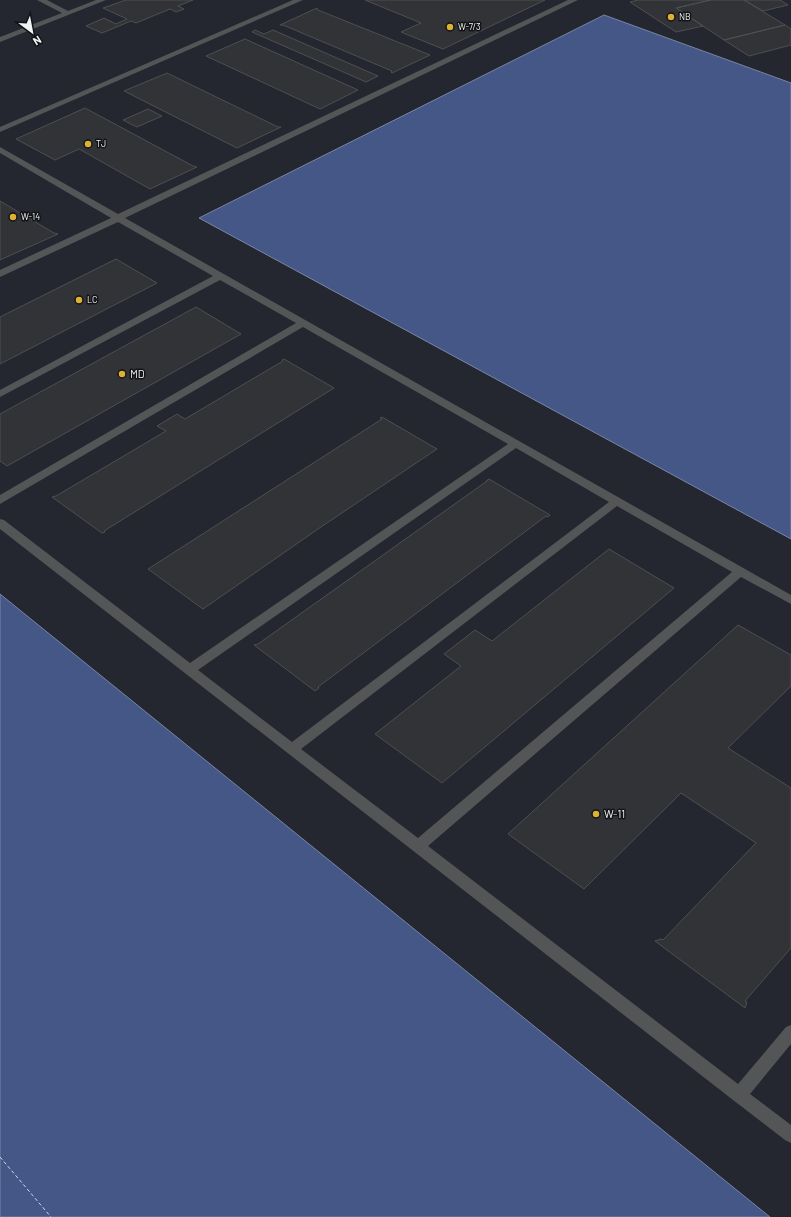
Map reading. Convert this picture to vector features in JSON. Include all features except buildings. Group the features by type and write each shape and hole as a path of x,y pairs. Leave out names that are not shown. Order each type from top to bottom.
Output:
{"lane":[{"path":"41,0 67,13"},
{"path":"0,40 102,0"},
{"path":"0,130 299,0"},
{"path":"0,274 574,0"},
{"path":"0,150 791,600"},
{"path":"0,394 220,276"},
{"path":"0,500 303,323"},
{"path":"190,670 515,444"},
{"path":"292,749 616,501"},
{"path":"0,523 791,1135"},
{"path":"418,846 740,571"},
{"path":"739,1095 791,1032"}],"shaded area":[{"path":"0,0 791,0 791,83 603,15 199,218 791,539 791,1217 770,1217 0,594"}],"water":[{"path":"604,15 791,83 791,539 199,218"},
{"path":"0,594 770,1217 0,1217"}],"ferry route":[{"path":"0,1157 51,1217"}],"place":[{"name":"NB","path":"671,17"},
{"name":"W-7/3","path":"450,27"},
{"name":"TJ","path":"88,144"},
{"name":"W-14","path":"13,217"},
{"name":"LC","path":"79,300"},
{"name":"MD","path":"122,374"},
{"name":"W-11","path":"596,814"}]}
